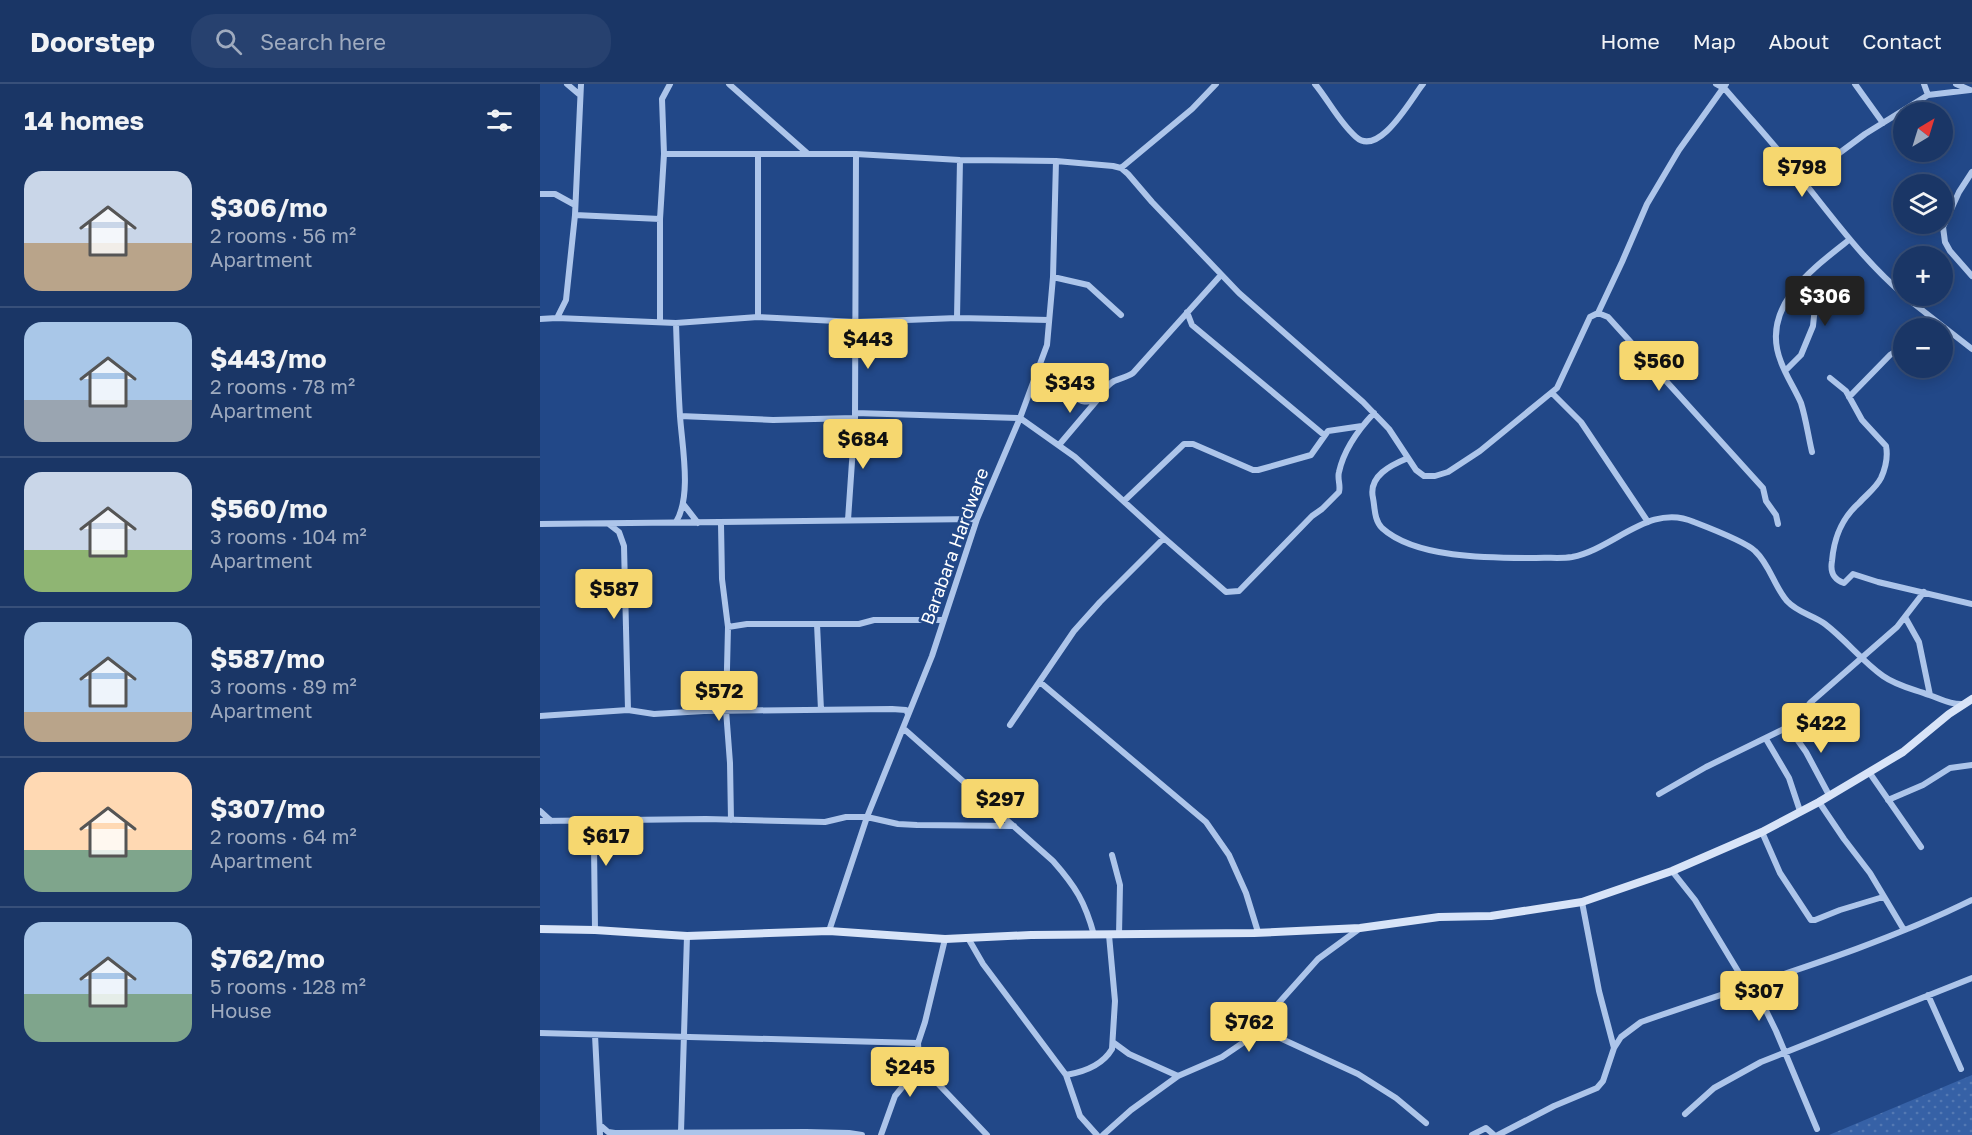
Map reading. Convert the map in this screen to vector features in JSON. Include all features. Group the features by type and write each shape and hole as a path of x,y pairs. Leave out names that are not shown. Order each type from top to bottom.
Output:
{"street":[{"path":"567,84 580,95"},
{"path":"557,318 566,300 575,215 581,84"},
{"path":"660,321 660,219 664,154 662,99 670,84"},
{"path":"729,84 807,153"},
{"path":"1121,168 1192,109 1216,84"},
{"path":"1315,84 1357,138 1369,141 1378,138 1386,131 1407,108 1423,84"},
{"path":"1716,84 1725,86 1803,180 1849,240 1879,274 1893,286"},
{"path":"1855,84 1882,123"},
{"path":"1924,84 1928,95"},
{"path":"1956,84 1971,93"},
{"path":"664,154 856,154 960,160 1056,162 1121,168 1221,275 1374,413 1389,429 1416,470 1424,476 1435,476 1448,472 1480,451 1552,393 1562,381 1590,317 1598,313 1647,204 1679,150 1725,86"},
{"path":"1803,180 1882,123 1928,95 1971,93"},
{"path":"848,520 855,415 856,154"},
{"path":"758,155 758,317"},
{"path":"957,318 960,160"},
{"name":"Barabara Hardware","path":"829,931 867,817 932,656 977,519 1020,418 1047,345 1053,277 1056,162"},
{"path":"1972,172 1959,192 1943,227 1945,242 1950,251 1972,276"},
{"path":"540,194 555,194 575,205"},
{"path":"575,215 660,219"},
{"path":"1812,452 1805,417 1781,363 1777,348 1779,315 1786,299 1812,269 1849,240"},
{"path":"1059,445 1111,383 1133,373 1221,275"},
{"path":"1053,277 1088,285 1121,315"},
{"path":"1786,370 1801,355 1813,326 1816,297 1814,292 1802,282"},
{"path":"1918,306 1933,318"},
{"path":"1187,312 1192,325 1324,435"},
{"path":"1598,313 1608,317 1763,488 1766,501 1776,515 1778,524"},
{"path":"540,319 676,323 758,317 856,322 957,318 1049,320"},
{"path":"676,323 684,459 684,503 676,522"},
{"path":"1953,334 1972,349"},
{"path":"1849,397 1893,353"},
{"path":"1830,378 1846,391 1858,415 1886,446 1887,453 1881,478 1857,504 1838,530 1831,568 1833,575 1844,583 1851,575 1857,574 1878,582 1972,604"},
{"path":"1035,379 1082,401 1098,399"},
{"path":"1552,393 1581,422 1648,522"},
{"path":"680,416 773,420 855,415 1020,418 1083,464 1226,592 1239,591 1312,516 1339,492 1339,473 1345,455 1362,426 1374,413"},
{"path":"1124,501 1184,444 1193,444 1253,470 1258,470 1311,455 1324,435 1331,430 1362,426"},
{"path":"1408,458 1390,466 1373,484 1371,490 1375,515 1383,528 1405,543 1426,549 1488,558 1570,557 1593,550 1662,516 1678,516 1751,547 1763,560 1776,585 1789,603 1799,611 1825,624 1883,676 1897,684 1950,703 1968,701"},
{"path":"684,503 689,513 699,523"},
{"path":"540,525 977,519"},
{"path":"610,524 622,537 626,581 628,710"},
{"path":"622,537 634,524"},
{"path":"721,524 722,579 728,627 726,710 731,820"},
{"path":"1010,725 1074,631 1164,538"},
{"path":"1659,794 1706,767 1789,728 1810,703 1880,643 1905,617 1924,592"},
{"path":"1905,617 1919,642 1930,695"},
{"path":"728,627 747,624 859,624 874,620 943,620"},
{"path":"817,624 821,710"},
{"path":"1041,682 1206,822 1228,855 1246,893 1258,933"},
{"path":"540,929 687,936 829,931 945,939 1031,935 1258,933 1360,928 1439,917 1491,916 1582,902 1672,871 1762,832 1819,802 1903,752 1968,701"},
{"path":"540,716 628,710 654,714 726,710 900,709 906,710 909,714"},
{"path":"903,728 1053,861 1075,887 1084,902 1094,935"},
{"path":"1789,728 1806,752 1829,795"},
{"path":"1766,739 1789,778 1800,811"},
{"path":"1888,800 1923,785 1950,768 1972,765"},
{"path":"1869,772 1920,847"},
{"path":"1819,802 1870,873 1904,930"},
{"path":"540,811 551,821"},
{"path":"540,821 825,822 846,817 867,817 898,824 1014,826"},
{"path":"595,930 595,836 608,821"},
{"path":"578,822 588,829 594,845"},
{"path":"1762,832 1780,873 1812,920 1883,897"},
{"path":"1112,855 1120,885 1119,935"},
{"path":"1672,871 1695,900 1750,985 1785,1052 1817,1129"},
{"path":"1472,1135 1486,1128 1496,1135 1554,1106 1597,1089 1603,1081 1614,1048 1621,1037 1641,1022 1877,942 1930,921 1972,900"},
{"path":"1582,902 1599,991 1614,1048"},
{"path":"1964,904 1972,906"},
{"path":"1103,1135 1131,1110 1178,1076 1222,1057 1244,1042 1318,959 1360,928"},
{"path":"1066,1076 1092,1068 1108,1055 1114,1043 1114,987 1109,935"},
{"path":"681,1132 687,936"},
{"path":"968,938 983,964 1066,1076 1080,1116 1096,1135"},
{"path":"881,1135 895,1096 909,1079 945,939"},
{"path":"1685,1114 1707,1093 1727,1079 1785,1052 1972,978"},
{"path":"1928,996 1961,1069"},
{"path":"1258,1028 1370,1081 1426,1123"},
{"path":"540,1033 918,1043"},
{"path":"595,1035 600,1135"},
{"path":"1114,1043 1129,1054 1178,1076"},
{"path":"917,1051 924,1069 987,1135"},
{"path":"600,1125 606,1131 614,1134 681,1132 862,1135"}],"shaded area":[{"path":"1972,1075 1972,1135 1829,1135"}]}
